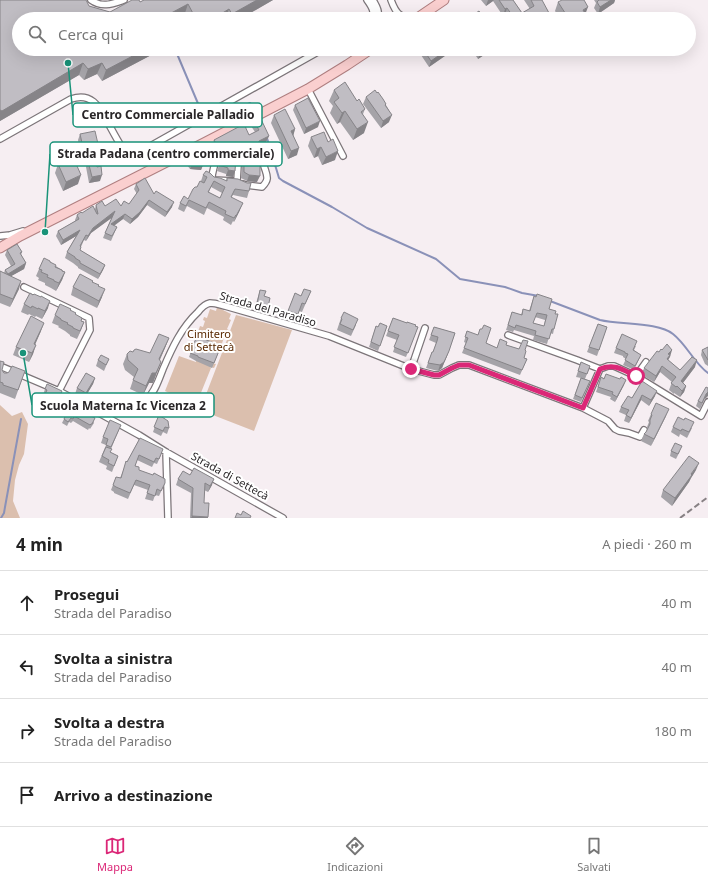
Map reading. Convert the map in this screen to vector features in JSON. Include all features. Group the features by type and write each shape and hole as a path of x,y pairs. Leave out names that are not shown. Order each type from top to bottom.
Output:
{"main road":[{"path":"426,12 444,0"},
{"path":"0,248 20,236 308,89 360,56"},
{"path":"0,242 20,236"}],"street":[{"path":"91,0 104,5 110,5 124,0"},
{"path":"368,0 373,12"},
{"path":"373,0 379,12"},
{"path":"390,0 397,12"},
{"path":"0,139 71,99 83,97 94,102 100,108 123,149 131,154 138,153 311,56"},
{"path":"308,89 343,156"},
{"path":"204,143 214,158 212,174 212,178 214,180 237,181 246,185 262,187 266,183 267,178 264,166"},
{"path":"237,181 238,165"},
{"path":"0,236 10,235 40,227"},
{"path":"24,287 89,318 90,330 59,391"},
{"name":"Strada del Paradiso","path":"97,412 140,403 147,400 155,387 182,329 204,306 210,303 329,336 411,369 434,375 439,375 459,365 469,365 583,408 608,420 611,425 619,431 640,437 644,430"},
{"path":"411,369 425,328"},
{"path":"508,335 600,369 608,366 614,366 636,376 701,416 708,402"},
{"path":"636,376 646,362"},
{"name":"Strada di Settecà","path":"0,366 6,371 59,391 284,518"},
{"path":"583,408 600,369"},
{"path":"166,452 168,518"},
{"path":"161,477 167,480"}],"green space":[{"name":"Cimitero di Settecà","path":"217,307 231,314 229,319 231,320 227,329 230,331 236,315 292,330 254,431 200,410 230,332 228,335 225,335 221,346 223,347 221,352 219,351 215,361 214,360 212,363 216,364 214,368 210,367 211,368 196,405 165,391 179,356 196,362 195,341 200,326 203,327 205,321 203,320 204,317 207,318 210,309 216,311"},
{"path":"0,405 12,416 22,412 28,424 24,454 15,480 13,501 20,518 0,518"}],"building":[{"path":"0,0 86,0 89,6 110,12 12,12 12,56 133,56 106,70 102,63 88,69 83,63 2,111 0,110"},
{"path":"132,0 139,0 140,2 144,0 257,0 236,12 231,12 229,9 224,12 192,12 188,4 173,12 110,12"},
{"path":"499,0 513,0 521,12 510,12 507,8 505,9"},
{"path":"531,0 542,0 548,12 524,12 534,6"},
{"path":"562,0 584,0 588,7 583,10 584,12 564,12 558,2"},
{"path":"599,0 611,0 600,7 597,2"},
{"path":"428,56 438,56 431,61"},
{"path":"345,82 357,101 359,99 365,109 361,112 368,122 357,129 345,111 342,113 334,102 339,98 334,90"},
{"path":"375,90 383,99 392,115 383,121 366,97"},
{"path":"308,98 320,121 306,128 295,105"},
{"path":"285,109 295,129 291,131 299,148 291,151 274,115"},
{"path":"260,117 269,136 259,141 258,146 255,147 254,160 260,160 260,176 249,175 244,172 244,157 241,155 236,157 235,171 228,170 228,168 219,165 221,159 220,151 214,140 244,124 249,135 259,130 253,120"},
{"path":"95,131 98,144 83,147 80,134"},
{"path":"324,132 328,142 333,139 338,151 326,157 321,147 317,149 311,137"},
{"path":"73,157 81,175 66,182 58,164"},
{"path":"96,159 97,167 101,166 102,175 92,177 88,161"},
{"path":"206,171 214,177 227,181 227,178 238,179 251,183 249,191 235,189 231,197 243,203 234,218 225,214 226,211 209,202 206,208 189,200 186,206 180,203 184,196 188,199 193,189 197,187 200,181 204,183 207,177 203,175","holes":["214,181 225,187 220,198 208,192"]},
{"path":"145,178 154,194 156,191 174,202 167,212 149,200 140,212 132,219 125,214 111,224 117,227 112,236 105,233 115,211 93,228 88,236 86,235 80,246 80,250 105,265 100,274 80,263 80,261 67,252 80,230 63,240 58,231 79,219 77,215 93,206 98,214 96,205 102,201 105,206 116,199 121,206 124,201 129,204 139,190 136,184"},
{"path":"17,244 26,263 8,274 5,270 15,264 7,250"},
{"path":"44,258 56,265 55,267 65,272 59,283 47,277 48,275 41,272 42,270 39,269"},
{"path":"0,271 21,281 13,299 0,294"},
{"path":"80,274 105,289 99,301 73,287"},
{"path":"304,289 311,291 305,304 302,303 298,314 288,311 295,293 301,296"},
{"path":"260,290 266,291 264,296 270,298 268,307 257,304"},
{"path":"30,293 41,296 50,301 45,311 32,306 31,308 24,304"},
{"path":"537,294 552,299 549,309 556,311 555,314 558,314 554,329 552,329 549,339 535,335 536,331 516,325 515,328 508,325 512,312 522,315 523,309 530,311 534,296 536,297","holes":["537,313 547,315 544,326 533,323"]},
{"path":"60,304 71,309 70,310 82,318 81,321 84,322 80,331 73,328 55,315"},
{"path":"344,312 358,319 353,330 340,324"},
{"path":"31,316 44,323 34,344 36,345 32,353 16,347"},
{"path":"393,318 416,325 415,326 418,327 408,353 394,347 399,335 388,331"},
{"path":"380,323 387,326 380,346 371,342 376,326 378,327"},
{"path":"598,324 607,327 599,350 589,347"},
{"path":"484,325 491,328 486,343 497,348 500,339 507,342 506,345 519,349 523,340 528,341 524,358 527,359 522,370 464,348 468,338 465,337 467,331 478,335 480,329 482,329"},
{"path":"434,327 455,333 444,362 440,365 428,363 438,337 431,335"},
{"path":"159,334 169,338 159,359 161,362 156,373 152,373 146,386 133,380 138,369 128,360 127,354 136,349 150,353"},
{"path":"622,334 637,341 633,350 641,355 635,366 625,360 628,354 616,348"},
{"path":"197,336 221,346 214,363 190,353"},
{"path":"667,344 672,350 668,354 670,355 667,359 680,370 692,357 697,360 681,381 686,386 682,391 671,383 676,377 662,366 656,376 644,368 657,351 659,352 661,349 662,350"},
{"path":"708,347 708,360 702,350"},
{"path":"101,355 109,359 106,365 98,360"},
{"path":"0,361 4,362 2,370 4,373 9,372 12,366 25,371 18,390 3,385 3,383 0,382"},
{"path":"581,362 590,366 587,374 578,371"},
{"path":"86,373 95,378 86,393 77,388"},
{"path":"606,374 620,379 621,377 626,380 617,397 612,394 613,392 598,387 601,377 604,379"},
{"path":"581,378 590,381 582,398 575,395"},
{"path":"642,381 657,391 651,400 642,395 631,418 626,415 629,410 621,407 628,396 632,398"},
{"path":"47,384 62,391 55,407 50,405 48,408 40,405 47,390 45,389"},
{"path":"706,387 708,388 708,392 702,403 698,401"},
{"path":"75,402 91,412 89,415 95,418 92,424 90,425 74,416 73,419 71,418 68,422 64,419 70,406 72,407"},
{"path":"656,403 669,409 654,439 644,434 650,424 651,414"},
{"path":"159,415 168,421 169,428 165,427 163,431 154,427"},
{"path":"678,417 694,422 689,432 682,429 681,431 673,427"},
{"path":"110,420 121,425 111,447 106,445 108,439 103,437"},
{"path":"140,438 163,449 159,459 156,458 154,462 139,455 135,466 139,467 139,470 153,475 154,473 165,479 165,483 161,491 157,489 155,496 147,493 150,485 136,480 130,493 113,485 116,477 121,478 126,461 127,462"},
{"path":"675,443 682,446 678,454 671,451"},
{"path":"106,447 112,449 110,452 118,456 114,466 108,463 109,460 102,456"},
{"path":"689,456 699,463 675,498 663,490"},
{"path":"194,468 214,479 210,486 205,483 204,503 209,503 208,517 192,516 193,488 178,479 183,471 190,475"},
{"path":"243,511 251,516 250,518 235,518 237,513 241,515"}],"waterway":[{"path":"178,56 202,113"},
{"path":"230,113 250,103 254,108"},
{"path":"207,121 211,122 215,120"},
{"path":"267,138 279,178 283,181 332,207 367,228 436,259 460,279 505,287 522,293 539,296"},
{"path":"550,301 600,320 658,327 666,330 678,338 708,373"},
{"path":"1,518 4,513 21,419"}],"railway":[{"path":"680,518 708,497"}],"place":[{"name":"Centro Commerciale Palladio","path":"68,63"},
{"name":"Strada Padana (centro commerciale)","path":"45,232"},
{"name":"Scuola Materna Ic Vicenza 2","path":"23,353"}],"route":[{"path":"411,369 439,375 459,365 469,365 583,408 600,369 608,366 614,366 636,376"}]}
